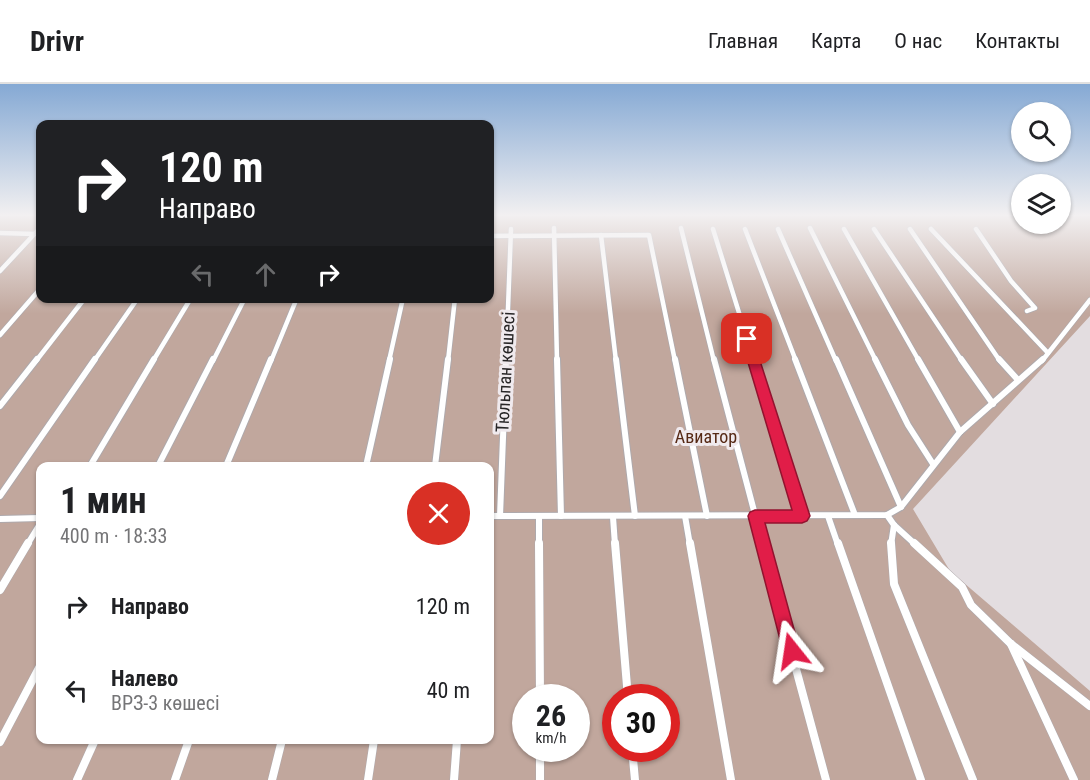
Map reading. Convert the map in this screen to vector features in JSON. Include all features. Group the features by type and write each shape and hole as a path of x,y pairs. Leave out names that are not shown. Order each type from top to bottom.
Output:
{"street":[{"path":"0,271 23,248"},
{"name":"Тюльпан көшесі","path":"500,516 511,248"},
{"path":"554,248 561,516"},
{"path":"603,248 635,516"},
{"path":"652,248 707,516"},
{"path":"686,248 726,409 826,780"},
{"path":"719,248 802,516"},
{"path":"752,248 855,515"},
{"path":"787,248 901,507"},
{"path":"820,248 909,425 933,464"},
{"path":"855,248 960,432"},
{"path":"887,248 960,359 993,404"},
{"path":"922,248 999,359 1018,380"},
{"path":"949,248 1048,353"},
{"path":"989,248 1011,281 1035,308 1028,311"},
{"path":"0,335 36,294"},
{"path":"494,516 887,515 901,507 960,432 1018,380 1038,366 1090,300"},
{"path":"0,406 81,303"},
{"path":"0,496 135,303"},
{"path":"92,462 188,303"},
{"path":"160,462 242,303"},
{"path":"228,462 295,303"},
{"path":"367,462 402,303"},
{"path":"435,462 454,303"},
{"path":"887,515 894,525 962,587 971,605 1011,644 1090,706"},
{"path":"539,516 540,684"},
{"path":"685,516 731,780"},
{"path":"828,516 921,780"},
{"path":"613,517 627,684"},
{"path":"0,519 36,518"},
{"path":"894,525 890,551 894,584 973,780"},
{"path":"0,590 36,531"},
{"path":"1011,644 1074,780"},
{"path":"0,742 36,674"},
{"path":"77,780 93,744"},
{"path":"175,780 188,744"},
{"path":"272,780 281,744"},
{"path":"368,780 373,744"},
{"path":"454,780 457,744"},
{"path":"540,762 540,780"},
{"path":"633,762 635,780"}],"green space":[{"name":"Авиатор","path":"0,248 36,248 36,303 494,303 494,248 1090,248 1090,316 913,509 950,571 1090,691 1090,780 0,780"}],"route":[{"path":"747,339 802,516 755,516 792,651"}]}
